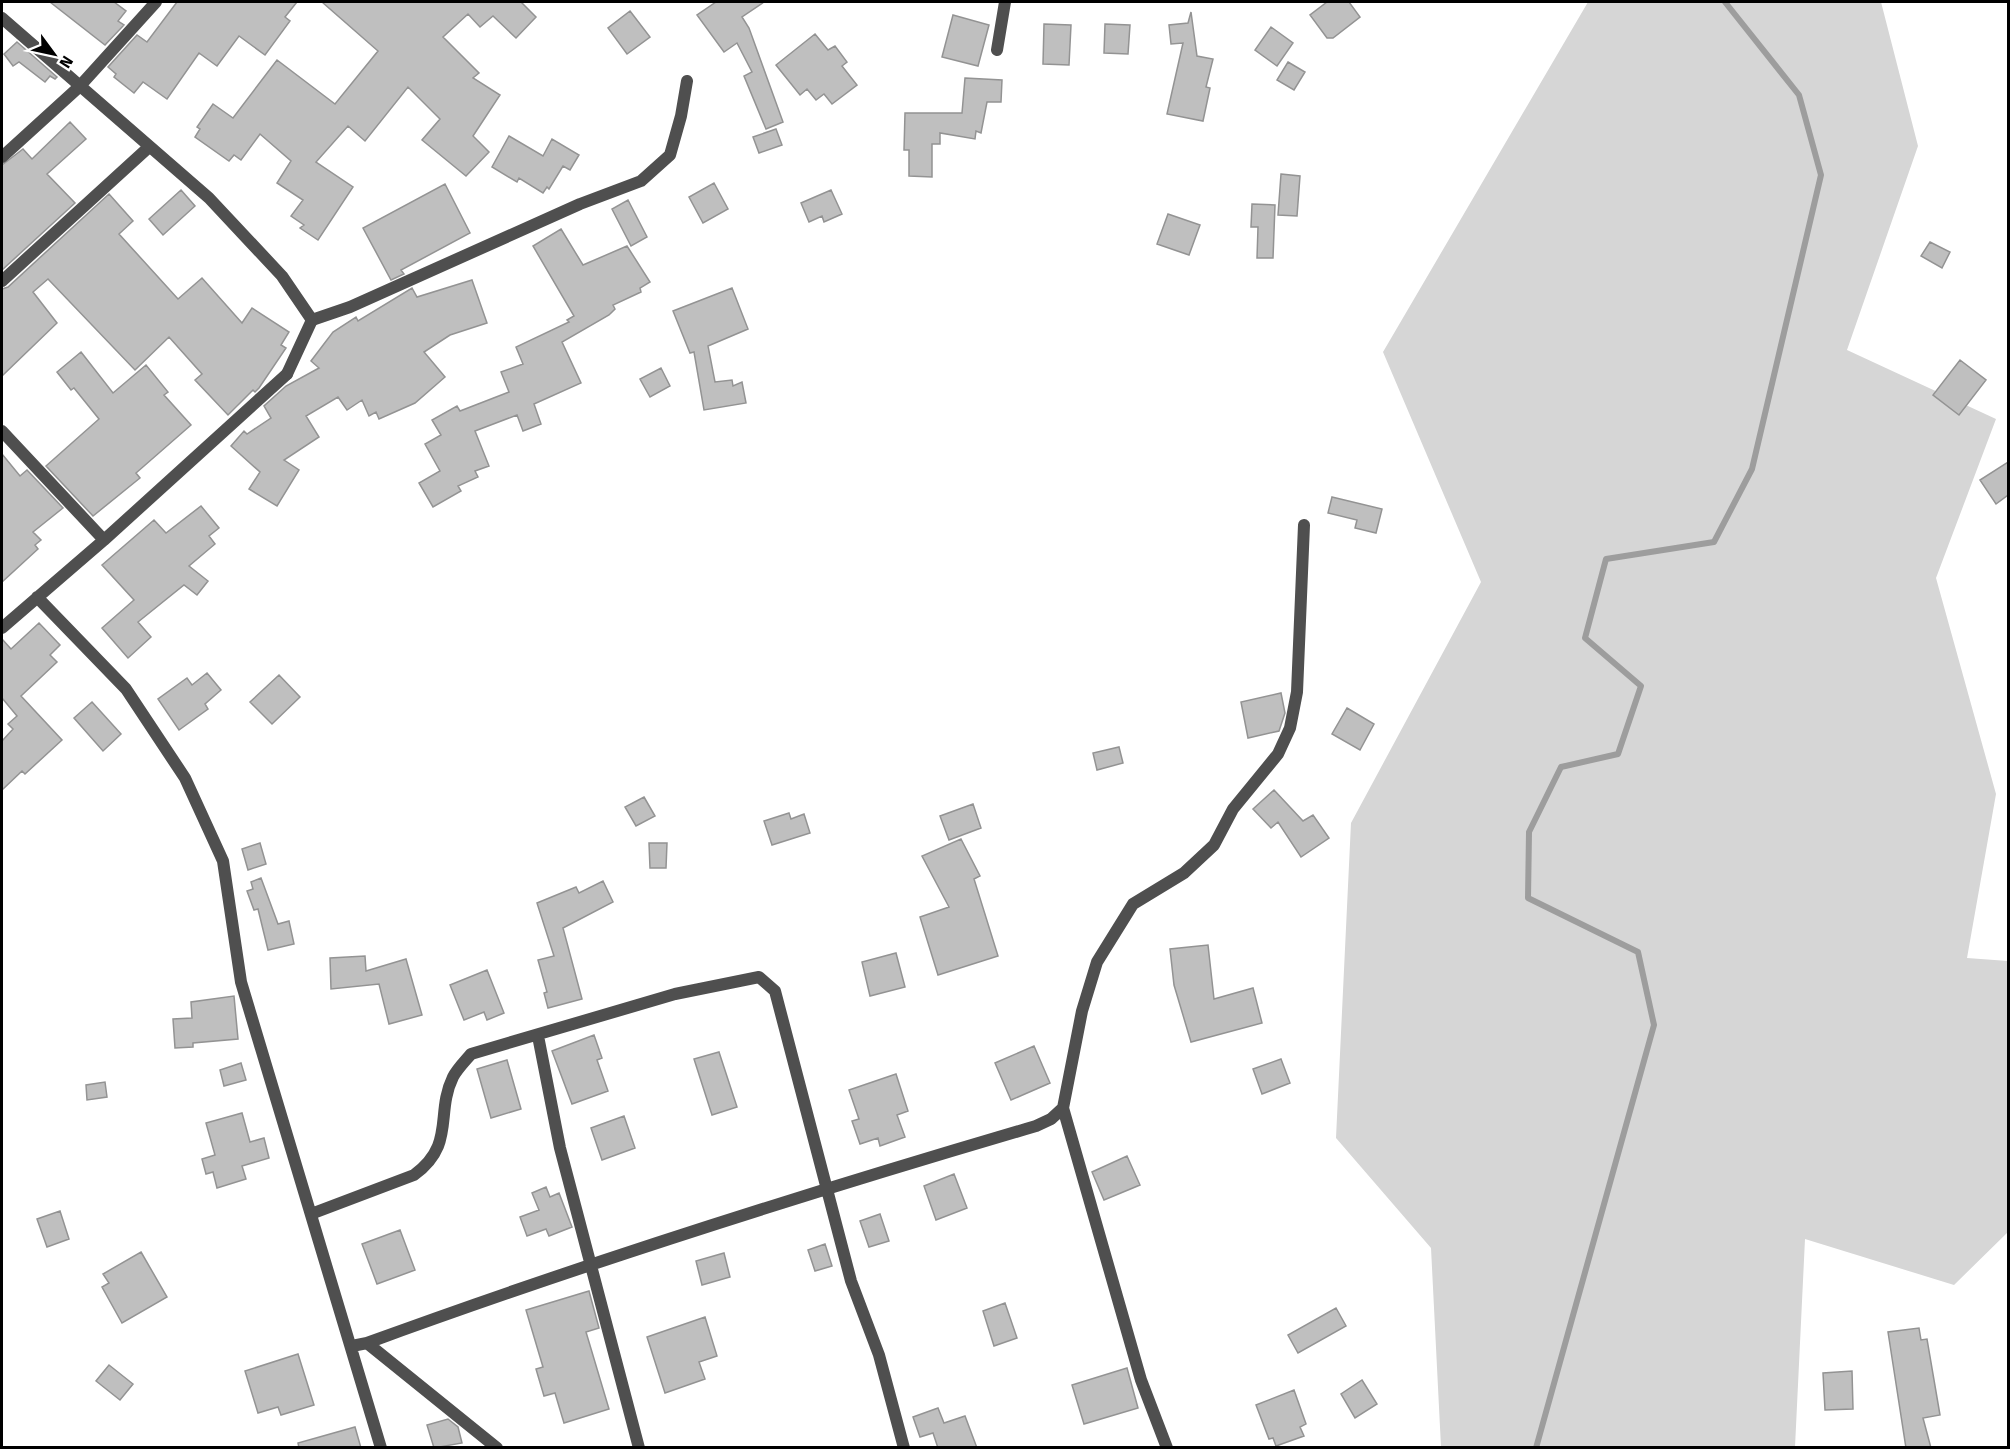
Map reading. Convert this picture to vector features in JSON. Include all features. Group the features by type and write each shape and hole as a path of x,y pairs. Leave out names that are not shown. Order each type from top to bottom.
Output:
{"street":[{"path":"2,157 79,87 156,2"},
{"path":"997,50 1005,2"},
{"path":"2,18 209,198 282,276 312,320"},
{"path":"2,628 104,540 287,374 312,320 350,307 580,204 640,181 670,155 681,116 687,81"},
{"path":"2,281 149,147"},
{"path":"2,431 104,540"},
{"path":"1167,1448 1141,1380 1063,1108 1082,1011 1096,962 1133,904 1184,873 1214,845 1233,809 1278,754 1290,728 1297,692 1304,525"},
{"path":"37,597 126,689 185,778 223,861 241,982 381,1448"},
{"path":"310,1214 414,1176 428,1165 442,1138 453,1077 471,1054 675,994 759,977 775,991 851,1281 879,1355 904,1448"},
{"path":"538,1035 560,1148 639,1448"},
{"path":"352,1347 520,1287 825,1188 1036,1126 1050,1119 1063,1108"},
{"path":"367,1343 497,1448"}],"shaded area":[{"path":"1588,2 1881,2 1918,146 1847,350 1996,419 1936,578 1996,794 1967,958 2008,961 2008,1232 1954,1285 1805,1239 1795,1447 1441,1447 1431,1248 1336,1138 1351,823 1481,582 1383,352"}],"building":[{"path":"50,2 114,2 126,11 118,21 124,25 105,45"},
{"path":"177,2 297,2 285,17 290,21 265,55 239,36 217,66 199,53 167,99 143,82 134,93 114,77 116,74 108,67 137,35 147,42"},
{"path":"322,2 521,2 536,17 516,38 493,16 480,27 468,14 443,37 479,73 473,78 500,95 473,136 489,152 466,176 422,140 440,119 408,87 365,141 348,126 316,162 353,187 318,240 300,228 304,225 291,216 303,200 277,183 291,161 260,134 241,160 234,155 229,161 195,137 200,129 197,127 213,104 233,118 277,60 335,104 378,51"},
{"path":"716,2 764,2 742,17 749,28 783,122 766,129 744,76 752,72 737,43 724,52 697,15"},
{"path":"1327,2 1349,2 1360,17 1333,38 1327,38 1310,15"},
{"path":"630,11 650,37 627,54 608,28"},
{"path":"1191,12 1197,56 1213,59 1206,87 1210,88 1203,121 1167,114 1183,43 1171,44 1169,25 1188,23"},
{"path":"953,15 989,25 978,66 942,57"},
{"path":"1044,24 1071,25 1069,65 1043,64"},
{"path":"1105,24 1130,25 1128,54 1104,53"},
{"path":"1271,27 1293,43 1277,66 1255,50"},
{"path":"815,34 828,50 835,46 847,62 842,66 857,85 832,104 824,94 816,100 807,89 800,95 776,65"},
{"path":"17,42 57,77 55,79 50,76 45,82 19,62 13,66 4,54"},
{"path":"1288,62 1305,72 1294,90 1277,80"},
{"path":"965,78 1002,80 1001,102 987,102 981,133 976,131 975,139 940,133 940,144 932,144 932,177 909,176 909,150 904,150 905,113 962,113"},
{"path":"70,122 86,139 47,174 75,203 2,270 2,165 23,149 32,159"},
{"path":"776,129 782,145 759,153 753,137"},
{"path":"509,136 543,156 552,139 579,155 570,170 563,166 549,189 547,187 543,193 519,178 517,182 492,167"},
{"path":"1281,174 1300,176 1297,216 1278,215"},
{"path":"714,183 728,209 703,223 689,197"},
{"path":"445,184 470,233 401,270 404,274 391,280 363,228"},
{"path":"181,190 195,206 163,235 149,219"},
{"path":"831,190 842,214 824,222 822,216 809,222 801,203"},
{"path":"109,194 133,221 119,234 178,299 202,278 242,323 252,308 289,332 281,345 286,348 259,388 255,392 253,390 228,415 195,380 202,374 169,337 135,370 48,279 33,292 57,323 2,376 2,289 8,287"},
{"path":"628,200 647,237 631,246 612,209"},
{"path":"1252,204 1275,205 1273,258 1257,258 1258,227 1251,227"},
{"path":"1168,214 1200,225 1189,255 1157,244"},
{"path":"561,229 583,265 627,246 650,282 640,288 641,292 613,305 615,309 609,315 562,342 581,383 534,404 541,424 523,431 517,415 475,431 489,466 475,471 478,477 458,486 461,491 433,507 419,483 440,471 425,444 441,435 432,420 457,406 460,411 509,392 501,372 523,364 516,347 569,322 567,320 574,316 533,246"},
{"path":"1930,242 1950,252 1942,268 1921,256"},
{"path":"472,280 487,323 450,335 424,352 445,377 415,403 379,419 376,412 369,416 362,400 347,410 338,397 306,416 319,437 284,460 299,470 277,506 249,489 260,472 231,446 244,431 247,434 271,418 264,406 286,386 319,368 311,361 333,332 356,317 358,321 412,288 417,297"},
{"path":"732,288 748,329 708,346 715,382 732,380 733,386 742,382 746,403 704,410 694,352 690,353 673,311"},
{"path":"81,352 113,393 146,365 168,392 164,395 191,425 136,473 140,478 93,516 46,466 99,419 74,388 71,390 57,372"},
{"path":"1960,360 1986,380 1959,415 1933,395"},
{"path":"661,368 670,386 650,397 640,379"},
{"path":"2,454 20,476 27,470 63,508 33,532 41,540 35,545 38,549 2,582"},
{"path":"2008,462 2008,495 1996,504 1980,480"},
{"path":"1332,497 1382,509 1376,533 1355,528 1357,520 1328,513"},
{"path":"201,506 219,528 209,536 215,544 189,566 208,581 197,595 184,585 138,622 151,637 128,658 102,628 134,600 102,565 154,520 166,533"},
{"path":"39,623 60,645 50,655 57,662 21,696 62,740 25,774 22,771 2,790 2,741 13,729 8,724 17,716 2,698 2,639 11,649"},
{"path":"207,673 221,690 205,704 208,709 179,730 158,699 187,678 192,685"},
{"path":"279,675 300,697 272,724 250,702"},
{"path":"1281,693 1285,713 1279,731 1248,738 1241,702"},
{"path":"92,702 121,734 103,751 74,718"},
{"path":"1347,708 1374,724 1360,750 1332,734"},
{"path":"1119,747 1123,763 1097,770 1093,753"},
{"path":"1274,790 1303,821 1313,815 1329,838 1301,857 1278,822 1271,828 1253,809"},
{"path":"644,797 655,816 636,826 625,807"},
{"path":"973,804 981,828 949,840 940,816"},
{"path":"789,813 791,819 804,814 810,833 772,845 764,821"},
{"path":"961,839 980,876 974,879 998,956 938,975 920,917 949,907 922,856"},
{"path":"260,843 266,864 248,870 242,849"},
{"path":"649,843 667,843 666,868 650,868"},
{"path":"261,878 278,924 289,921 294,944 268,950 258,909 254,910 247,891 253,889 251,882"},
{"path":"603,881 613,902 563,928 582,999 548,1008 544,993 547,992 538,960 554,956 537,903 576,887 579,893"},
{"path":"1208,945 1214,999 1253,988 1262,1023 1191,1042 1174,985 1170,949"},
{"path":"896,953 905,987 870,996 862,962"},
{"path":"365,956 366,971 406,959 422,1015 389,1024 379,984 331,989 330,958"},
{"path":"487,970 504,1013 487,1020 484,1012 464,1020 450,985"},
{"path":"234,996 238,1039 193,1043 193,1047 175,1048 173,1019 192,1018 191,1002"},
{"path":"594,1035 602,1058 597,1060 608,1091 572,1104 552,1051"},
{"path":"1034,1046 1050,1083 1011,1100 995,1063"},
{"path":"719,1052 737,1107 712,1115 694,1059"},
{"path":"1281,1059 1290,1083 1262,1094 1253,1069"},
{"path":"507,1060 521,1109 491,1118 477,1069"},
{"path":"241,1063 246,1080 224,1086 220,1070"},
{"path":"896,1074 908,1111 897,1115 905,1137 880,1146 878,1138 860,1144 852,1121 859,1119 849,1090"},
{"path":"105,1082 107,1097 87,1100 86,1085"},
{"path":"242,1113 250,1142 264,1138 269,1158 242,1166 246,1179 217,1188 213,1172 206,1174 202,1159 215,1155 206,1123"},
{"path":"624,1116 635,1148 602,1160 591,1128"},
{"path":"1127,1156 1140,1185 1104,1200 1092,1172"},
{"path":"954,1174 967,1208 936,1220 924,1186"},
{"path":"546,1187 550,1197 559,1193 572,1227 549,1236 546,1229 527,1236 520,1217 539,1210 532,1193"},
{"path":"60,1211 69,1239 47,1247 37,1219"},
{"path":"880,1214 889,1241 869,1247 860,1221"},
{"path":"400,1230 415,1270 377,1284 362,1244"},
{"path":"825,1244 832,1266 815,1271 808,1250"},
{"path":"141,1252 167,1297 122,1323 102,1287 109,1283 103,1274"},
{"path":"724,1253 730,1277 702,1285 696,1261"},
{"path":"589,1291 599,1328 586,1332 609,1409 564,1423 555,1393 544,1396 536,1369 543,1367 526,1310"},
{"path":"1005,1303 1017,1338 994,1346 983,1311"},
{"path":"1336,1308 1346,1326 1298,1353 1288,1335"},
{"path":"705,1317 717,1356 699,1362 705,1379 665,1393 647,1337"},
{"path":"1919,1328 1921,1340 1927,1339 1940,1415 1923,1418 1931,1448 1906,1448 1888,1332"},
{"path":"298,1354 314,1405 281,1415 278,1407 258,1413 245,1371"},
{"path":"109,1365 133,1384 120,1400 96,1381"},
{"path":"1127,1368 1138,1408 1084,1424 1072,1385"},
{"path":"1852,1371 1853,1409 1825,1410 1823,1373"},
{"path":"1362,1380 1377,1404 1355,1418 1341,1394"},
{"path":"1294,1390 1306,1424 1300,1427 1304,1436 1276,1446 1273,1438 1269,1439 1256,1405"},
{"path":"938,1408 944,1423 965,1416 977,1448 938,1448 933,1433 920,1437 913,1417"},
{"path":"448,1419 458,1427 462,1443 434,1448 427,1425"},
{"path":"355,1427 361,1448 299,1448 298,1443"}],"waterway":[{"path":"1536,1448 1654,1025 1638,952 1528,898 1529,832 1561,767 1618,754 1641,686 1585,638 1606,559 1714,542 1752,469 1821,175 1799,95 1725,2"}]}
